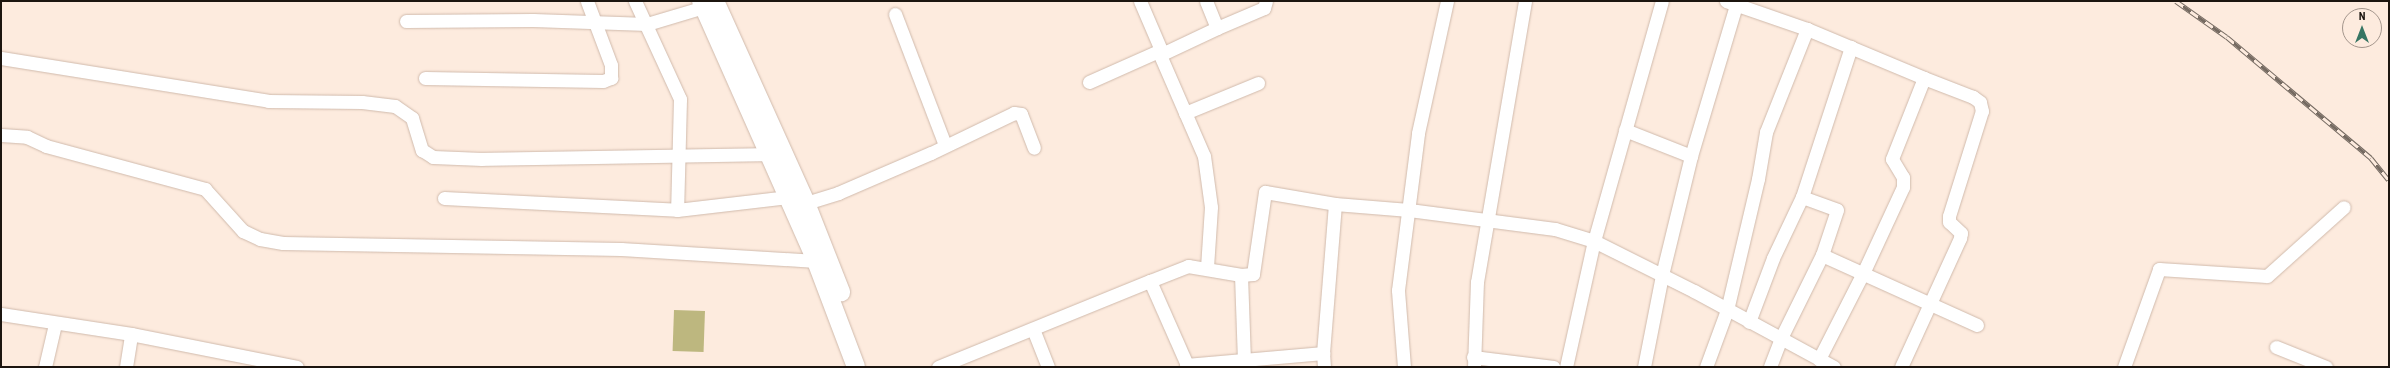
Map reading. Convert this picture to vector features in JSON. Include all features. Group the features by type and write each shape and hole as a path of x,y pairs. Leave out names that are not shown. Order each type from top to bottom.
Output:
{"main road":[{"path":"711,2 769,154 816,261 856,367"},
{"path":"711,2 806,203 870,367"}],"street":[{"path":"425,78 602,81 611,78 612,65 587,1"},
{"path":"635,1 647,24 680,99 680,155 677,210"},
{"path":"1089,82 1161,50 1140,1"},
{"path":"1206,1 1217,28"},
{"path":"1207,268 1211,207 1209,182 1204,156 1160,55 1264,8 1266,1"},
{"path":"1404,367 1398,290 1418,133 1447,1"},
{"path":"1525,1 1477,282 1474,362 1553,367"},
{"path":"1566,367 1594,242 1662,1"},
{"path":"406,21 596,22 647,24 711,2"},
{"path":"1644,367 1662,275 1731,3 1807,29 1973,97 1980,102 1982,111 1948,216 1949,222 1961,233 1960,238 1901,367"},
{"path":"895,14 945,146"},
{"path":"1706,367 1727,310 1758,179 1766,132 1807,29"},
{"path":"1749,322 1773,258 1802,197 1851,47"},
{"path":"1,58 268,101 362,102 395,106 412,118 422,150 433,157 482,159 769,154"},
{"path":"1819,359 1863,273 1903,187 1902,177 1892,159 1924,78"},
{"path":"1185,113 1258,83"},
{"path":"806,203 838,193 945,146 1017,112 1021,114 1034,148"},
{"path":"1625,130 1691,156"},
{"path":"1,135 27,137 46,146 193,185 212,195 243,231 260,239 283,243 621,249 816,261"},
{"path":"938,367 1180,268 1207,268 1241,275 1253,274 1265,192 1335,204 1409,210 1555,229 1594,242 1662,275 1834,367"},
{"path":"444,198 677,210 788,197"},
{"path":"1770,367 1781,338 1822,255 1837,210 1802,197"},
{"path":"1324,367 1323,353 1335,204"},
{"path":"2124,367 2159,269 2267,276 2344,207"},
{"path":"1822,255 1977,325"},
{"path":"1241,275 1244,359"},
{"path":"1150,281 1187,366 1244,359 1323,353"},
{"path":"1,314 55,324 131,334 297,367"},
{"path":"45,367 55,324"},
{"path":"1033,329 1048,367"},
{"path":"126,367 131,334"},
{"path":"2276,347 2326,367"}],"shaded area":[{"path":"674,310 705,311 704,352 673,351"}],"railway":[{"path":"2176,1 2227,37 2371,158 2389,180"}]}
